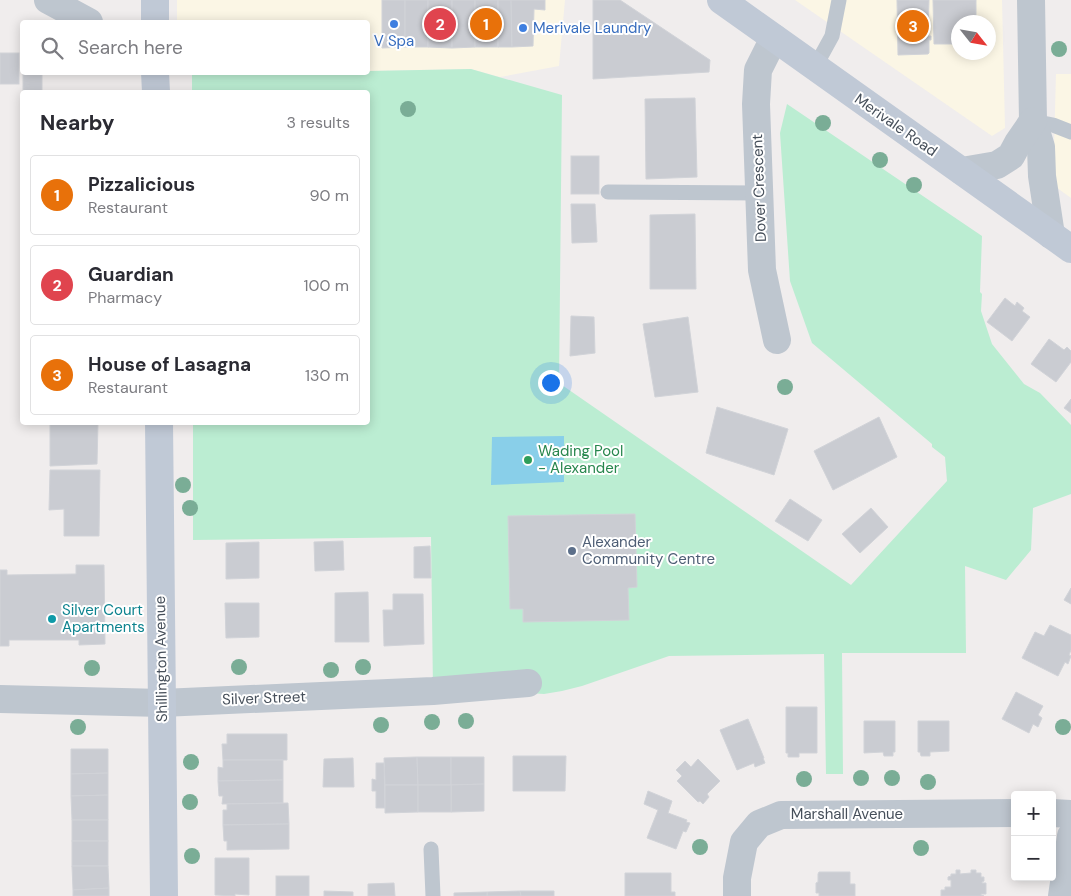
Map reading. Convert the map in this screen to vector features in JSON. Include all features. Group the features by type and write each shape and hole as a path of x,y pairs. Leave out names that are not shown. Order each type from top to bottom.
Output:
{"street":[{"path":"48,0 84,20"},
{"path":"154,0 155,20"},
{"path":"1031,0 1033,121 1041,147 1042,176 1065,242"},
{"name":"Merivale Road","path":"723,1 1065,242"},
{"name":"Dover Crescent","path":"774,38 758,70 756,104 762,270 777,340"},
{"path":"155,75 156,90"},
{"path":"962,171 997,165 1011,156 1033,121"},
{"name":"Shillington Avenue","path":"159,425 164,896"},
{"name":"Silver Street","path":"0,699 162,703 433,691 528,684"},
{"name":"Marshall Avenue","path":"737,896 737,878 744,842 759,824 781,815 1011,813"},
{"path":"1056,813 1071,814"},
{"path":"1062,896 1071,836"}],"lane":[{"path":"815,67 832,36 839,0"},
{"path":"1033,121 1053,125 1071,132"},
{"path":"608,192 759,193"},
{"path":"431,848 433,896"}],"shaded area":[{"path":"177,0 565,0 559,66 500,77 471,69 370,71 370,20 177,20"},
{"path":"795,0 1002,0 1005,128 992,136"},
{"path":"1056,74 1071,74 1071,198 1053,185"}],"green space":[{"path":"471,69 562,95 559,383 851,585 947,481 945,457 812,343 790,281 780,133 787,104 982,236 981,311 992,344 1024,384 1040,393 1071,425 1071,494 1033,508 1031,550 1006,580 965,566 966,653 842,653 843,774 826,774 824,654 669,656 582,686 544,694 467,689 433,691 431,537 193,540 193,425 370,425 370,90 192,90 192,75 370,75 370,71"}],"water":[{"name":"Wading Pool - Alexander","path":"564,436 564,482 491,485 492,437"}],"building":[{"name":"V Spa","path":"382,0 405,0 405,47 382,48"},
{"path":"405,0 428,0 428,47 405,47"},
{"path":"428,0 452,0 452,48 428,47"},
{"path":"452,0 475,0 475,47 452,48"},
{"path":"475,0 498,0 498,47 475,47"},
{"path":"498,0 511,0 512,47 498,47"},
{"name":"Merivale Laundry","path":"511,0 545,0 545,10 534,9 533,46 512,47"},
{"path":"593,0 620,0 710,60 709,72 593,79"},
{"path":"897,0 929,0 928,36 931,36 931,40 929,40 928,54 898,55"},
{"path":"933,0 976,0 976,15 951,15 951,44 934,44"},
{"path":"0,53 19,53 19,84 0,84"},
{"path":"23,75 42,75 42,90 23,90"},
{"path":"695,98 697,177 646,179 645,99"},
{"path":"571,156 599,156 599,194 571,194"},
{"path":"571,204 595,204 597,242 572,243"},
{"path":"695,214 696,289 650,289 650,215"},
{"path":"1005,298 1015,306 1017,302 1024,308 1022,311 1030,317 1012,341 987,322"},
{"path":"571,316 594,317 595,353 570,356"},
{"path":"688,317 698,392 655,397 643,324"},
{"path":"1049,339 1064,350 1067,347 1071,351 1071,362 1056,382 1031,364"},
{"path":"1071,399 1071,413 1064,408"},
{"path":"717,407 788,429 774,475 706,453"},
{"path":"879,417 897,457 833,490 814,451"},
{"path":"50,425 98,425 97,464 50,466"},
{"path":"50,470 100,470 99,536 64,536 64,509 49,510"},
{"path":"790,499 822,520 808,541 775,521"},
{"path":"871,508 888,527 860,553 842,534"},
{"name":"Alexander Community Centre","path":"635,514 637,587 628,588 629,620 523,622 523,609 510,609 508,516"},
{"path":"343,541 344,570 315,571 314,542"},
{"path":"259,542 259,578 226,579 226,543"},
{"path":"430,546 431,578 414,578 414,547"},
{"name":"Silver Court Apartments","path":"76,565 104,565 105,644 79,645 79,640 9,640 9,646 0,646 0,570 7,570 7,575 76,574"},
{"path":"1071,588 1071,604 1064,600"},
{"path":"368,592 369,642 335,642 335,593"},
{"path":"393,594 423,594 424,644 384,646 383,610 393,610"},
{"path":"225,603 259,603 259,637 226,638"},
{"path":"1050,625 1071,635 1069,655 1071,656 1068,664 1065,662 1058,676 1022,658 1035,632 1044,636"},
{"path":"1016,692 1043,706 1038,715 1042,718 1038,727 1033,724 1029,733 1002,719"},
{"path":"786,707 817,707 817,753 799,753 799,757 788,757 788,753 786,753"},
{"path":"748,719 765,763 755,767 754,763 737,770 720,730"},
{"path":"864,721 895,721 895,752 893,752 893,756 884,756 883,752 864,753"},
{"path":"918,721 949,721 949,751 930,752 930,756 921,756 920,752 918,752"},
{"path":"227,734 287,734 287,760 223,760 222,744 227,744"},
{"path":"71,749 108,749 108,773 71,774"},
{"path":"513,756 566,756 565,791 513,791"},
{"path":"417,757 418,785 385,785 384,758"},
{"path":"417,757 451,757 451,785 418,785"},
{"path":"451,757 484,757 484,784 451,785"},
{"path":"353,758 354,787 323,787 324,759"},
{"path":"698,759 720,781 707,794 709,797 703,804 700,801 698,802 677,781 682,776 676,770 685,761 691,767"},
{"path":"223,760 283,760 283,780 218,781 218,767 223,768"},
{"path":"376,763 384,763 385,808 376,808 376,791 372,791 372,779 376,780"},
{"path":"108,773 108,795 71,796 71,774"},
{"path":"283,780 283,803 222,804 223,796 219,796 218,781"},
{"path":"484,784 484,811 451,812 451,785"},
{"path":"385,785 418,785 418,812 385,813"},
{"path":"418,785 451,785 451,812 418,812"},
{"path":"648,791 672,801 668,813 690,823 686,832 683,831 676,849 647,838 658,810 644,804"},
{"path":"108,795 108,820 72,820 71,796"},
{"path":"288,803 289,824 223,825 223,810 227,810 227,804"},
{"path":"72,820 108,820 108,841 72,841"},
{"path":"289,824 289,849 227,850 227,841 224,841 223,825"},
{"path":"72,841 108,841 108,866 72,866"},
{"path":"215,858 249,858 249,895 215,895"},
{"path":"72,866 108,866 109,888 73,890"},
{"path":"956,870 960,870 960,874 971,873 971,870 981,873 981,877 984,877 982,883 986,883 986,894 981,894 984,896 941,896 941,890 945,890 945,887 951,887 951,880 948,880 948,877 951,874 956,874"},
{"path":"819,872 850,872 850,884 855,884 855,896 819,896 819,893 816,893 816,883 818,882"},
{"path":"625,873 671,873 671,892 675,892 675,896 625,896"},
{"path":"276,876 309,876 309,896 276,896"},
{"path":"394,883 395,896 368,896 368,884"},
{"path":"109,888 109,896 73,896 73,890"},
{"path":"324,891 353,892 353,896 324,896"},
{"path":"520,891 521,896 487,896 487,892"},
{"path":"520,891 554,891 554,896 521,896"},
{"path":"487,892 487,896 454,896 454,893"}],"place":[{"name":"V Spa","path":"394,24"},
{"name":"Guardian","path":"440,24"},
{"name":"Pizzalicious","path":"486,24"},
{"name":"House of Lasagna","path":"913,26"},
{"name":"Merivale Laundry","path":"523,28"},
{"name":"Wading Pool - Alexander","path":"528,460"},
{"name":"Alexander Community Centre","path":"572,551"},
{"name":"Silver Court Apartments","path":"52,619"}]}
